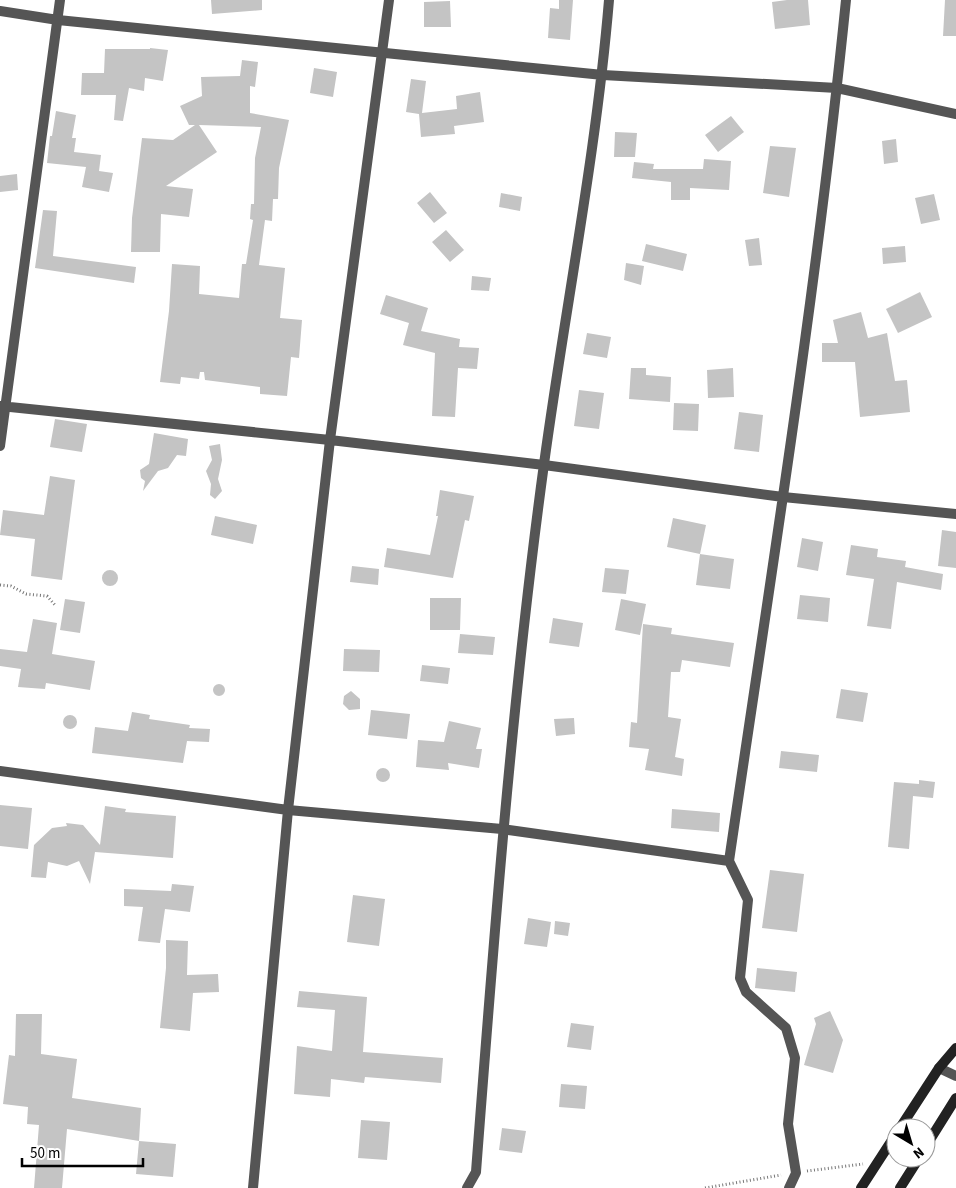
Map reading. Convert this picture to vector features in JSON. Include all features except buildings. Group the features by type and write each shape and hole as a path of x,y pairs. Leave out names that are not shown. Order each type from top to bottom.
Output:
{"main road":[{"path":"906,1118 939,1068 956,1048"},
{"path":"936,1130 956,1098"},
{"path":"861,1188 886,1149"},
{"path":"900,1188 913,1168"}],"street":[{"path":"0,446 3,406 60,0"},
{"path":"253,1188 288,810 330,440 389,0"},
{"path":"466,1188 476,1172 502,829 544,465 603,75 609,0"},
{"path":"790,1188 796,1173 788,1124 795,1058 786,1028 746,992 740,978 748,900 729,861 783,497 837,88 846,0"},
{"path":"0,11 58,20 603,75 837,88 956,114"},
{"path":"3,406 330,440 544,465 783,497 956,514"},
{"path":"0,771 288,810 502,829 729,861"},
{"path":"939,1068 956,1076"}],"path":[{"path":"0,585 10,586 26,594 47,596 55,605"}]}
